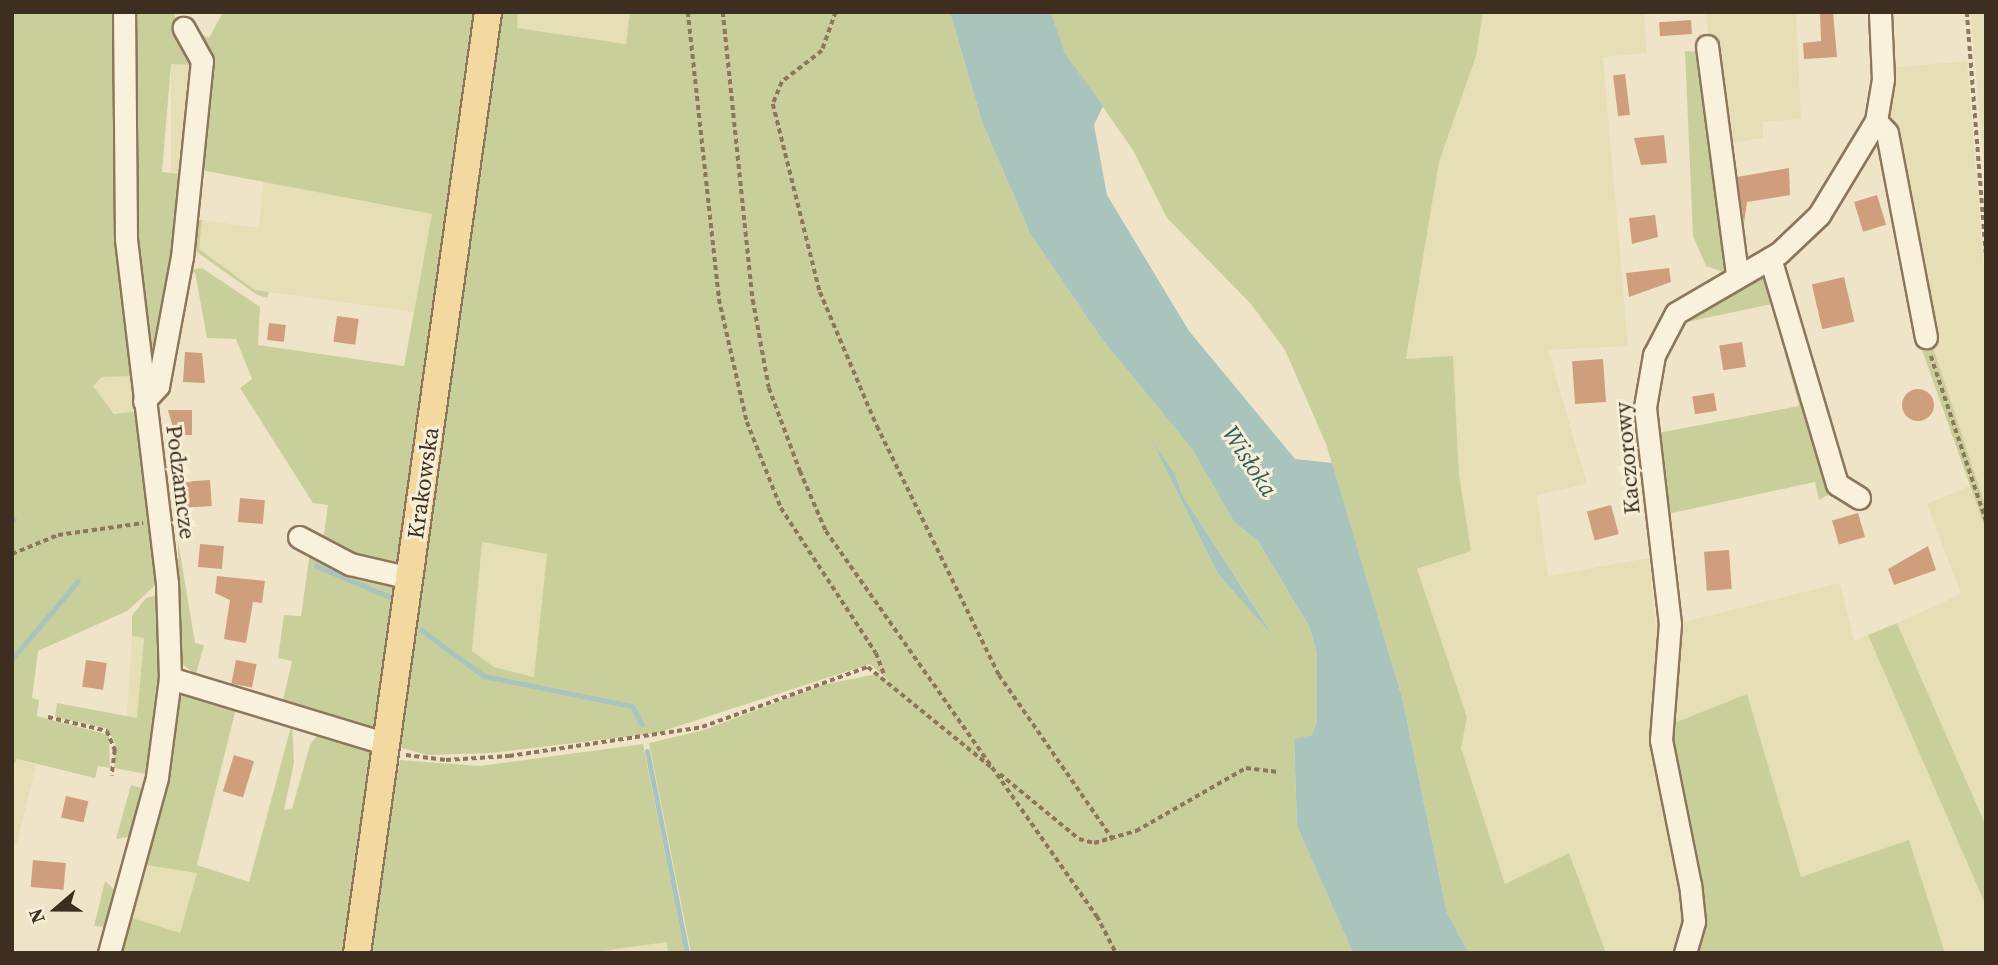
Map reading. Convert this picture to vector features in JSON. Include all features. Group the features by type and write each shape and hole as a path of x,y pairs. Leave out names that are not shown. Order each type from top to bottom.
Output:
{"main road":[{"name":"Krakowska","path":"357,953 488,12"}],"street":[{"name":"Podzamcze","path":"109,953 157,777 170,678 159,521 126,238 124,12"},
{"name":"Kaczorowy","path":"1685,953 1694,921 1661,740 1670,624 1645,407 1654,355 1676,313 1737,274 1770,258 1819,215 1876,121 1883,79 1881,12"},
{"path":"144,401 158,386 182,257 202,61 184,28"},
{"path":"1707,46 1737,274"},
{"path":"1876,121 1889,141 1926,337"},
{"path":"1770,258 1837,484 1859,498"},
{"path":"299,537 342,561 410,578"},
{"path":"170,678 387,744"}],"path":[{"path":"688,12 719,299 747,422 781,508 876,653 884,674 1079,839 1114,841 1246,768 1279,772"},
{"path":"723,12 736,165 769,387 826,531 997,772 1116,953"},
{"path":"836,12 822,51 782,82 773,104 820,292 877,426 922,506 999,675 1114,841"},
{"path":"1967,12 1986,253"},
{"path":"1926,337 1986,520"},
{"path":"12,554 58,535 159,521"},
{"path":"387,744 411,758 446,760 631,740 702,727 859,669 884,674"},
{"path":"48,717 107,731 115,750 111,776"}],"shaded area":[{"path":"518,12 630,12 626,44 516,28"},
{"path":"1483,12 1644,12 1647,53 1603,57 1628,346 1548,350 1587,484 1537,495 1548,576 1649,558 1685,920 1675,953 1606,953 1569,854 1505,884 1461,748 1467,717 1417,569 1471,551 1459,475 1453,357 1406,359 1439,162 1476,56"},
{"path":"1705,12 1796,12 1801,119 1763,122 1763,138 1726,144"},
{"path":"1971,12 1986,12 1986,191 1972,27"},
{"path":"1967,61 1986,292 1986,508 1935,364 1888,110 1889,68"},
{"path":"171,64 193,64 193,172 171,172"},
{"path":"263,181 432,214 414,312 255,290 199,249 202,220 259,228"},
{"path":"133,376 139,411 115,414 93,386 101,377"},
{"path":"1969,486 1986,531 1986,826 1897,623 1961,594 1927,504"},
{"path":"481,542 547,554 535,677 494,667 472,651"},
{"path":"1840,583 1854,641 1868,635 1986,906 1986,953 1945,953 1909,841 1801,877 1747,694 1669,725 1676,624"},
{"path":"132,636 144,638 137,718 127,716"},
{"path":"16,759 36,765 17,843 12,843"},
{"path":"140,864 197,872 180,934 126,916"},
{"path":"667,942 668,953 588,953"}],"green space":[{"path":"12,12 120,12 116,166 121,293 133,376 102,377 93,386 114,414 139,411 160,581 127,611 38,651 32,698 39,700 37,716 109,735 110,768 98,766 95,778 17,759 12,769"},
{"path":"131,12 173,12 199,68 184,168 193,65 171,64 162,172 184,174 160,337 166,339 152,391 137,275"},
{"path":"223,12 476,12 399,566 322,548 328,505 313,503 240,388 252,379 236,339 207,338 195,272 183,271 202,268 260,307 258,345 404,366 432,214 196,169 190,28 209,38"},
{"path":"499,12 518,12 517,28 626,44 630,12 950,12 982,122 1030,233 1101,338 1192,449 1234,522 1258,541 1309,626 1317,653 1317,722 1313,735 1294,739 1297,826 1353,953 691,953 649,743 704,730 822,685 877,674 891,683 870,664 657,733 491,753 427,755 402,748 398,738","holes":["1152,442 1175,474 1183,496 1273,635 1218,574","482,542 547,554 534,677 494,667 472,651"]},
{"path":"1051,12 1483,12 1476,56 1439,162 1406,359 1453,356 1459,475 1471,551 1417,569 1467,717 1461,748 1505,884 1569,853 1606,953 1469,953 1447,913 1402,697 1326,444 1285,350 1251,304 1167,218 1133,150 1065,53"},
{"path":"1685,51 1701,52 1730,269 1723,272 1706,266 1693,236"},
{"path":"190,219 202,220 199,249 255,290 269,292 267,298 256,294 194,250 186,251"},
{"path":"1767,270 1839,489 1819,500 1815,482 1663,515 1658,433 1799,406 1772,304 1682,323 1698,306"},
{"path":"1929,336 1986,508 1986,531 1922,350 1920,338"},
{"path":"178,541 195,643 204,645 196,674 179,662"},
{"path":"310,552 396,585 375,733 282,704 292,661 278,658 284,615 301,616"},
{"path":"161,594 164,670 151,775 114,768 115,742 106,728 55,717 57,703 137,718 144,638 132,636 132,616 146,598"},
{"path":"1897,623 1986,826 1986,906 1868,635"},
{"path":"182,688 237,705 197,865 249,882 292,723 294,763 284,810 292,809 310,745 320,732 374,751 346,953 117,953 126,916 180,933 197,873 140,864"},
{"path":"1747,694 1801,877 1909,840 1945,953 1692,953 1669,725"},
{"path":"643,744 685,953 668,953 667,942 588,953 367,953 400,760 480,766"},
{"path":"131,785 147,790 134,836 116,839"},
{"path":"105,881 119,894 109,927 94,926"}],"water":[{"name":"Wisłoka","path":"950,12 1051,12 1065,53 1103,106 1094,125 1107,195 1189,331 1295,459 1332,463 1402,697 1447,913 1469,953 1353,953 1297,826 1294,739 1312,735 1317,722 1317,653 1309,626 1258,541 1234,522 1192,449 1101,338 1030,233 982,122"},
{"path":"1151,440 1175,474 1183,496 1274,637 1218,574"}],"building":[{"path":"1820,12 1833,12 1837,57 1804,59 1803,43 1821,41"},
{"path":"1691,20 1692,34 1660,36 1659,22"},
{"path":"1625,74 1630,115 1618,116 1613,75"},
{"path":"1664,135 1667,163 1641,165 1634,138"},
{"path":"1789,168 1790,195 1747,202 1744,223 1737,177"},
{"path":"1877,195 1886,225 1863,232 1854,202"},
{"path":"1655,215 1658,237 1632,244 1629,218"},
{"path":"1669,268 1671,282 1629,297 1626,273"},
{"path":"1844,277 1854,322 1822,329 1812,284"},
{"path":"337,316 359,319 355,345 333,342"},
{"path":"269,323 286,325 284,342 267,340"},
{"path":"1742,342 1746,367 1723,370 1719,346"},
{"path":"185,352 202,353 205,383 183,382"},
{"path":"1603,359 1606,402 1575,404 1572,361"},
{"path":"1918,389 1930,393 1934,405 1930,417 1918,421 1906,417 1902,405 1906,393"},
{"path":"1714,393 1717,411 1695,414 1692,396"},
{"path":"168,410 192,410 192,435 175,435"},
{"path":"210,480 212,506 186,508 184,482"},
{"path":"240,498 265,500 263,524 238,522"},
{"path":"1611,505 1619,534 1595,540 1587,511"},
{"path":"1858,513 1865,537 1839,544 1832,520"},
{"path":"200,544 224,546 222,569 198,567"},
{"path":"1928,546 1936,570 1894,585 1888,569"},
{"path":"1729,550 1732,589 1707,591 1704,552"},
{"path":"217,576 265,581 262,603 253,602 246,643 224,639 230,600 215,593"},
{"path":"86,660 107,663 103,690 82,687"},
{"path":"236,660 257,664 252,688 231,684"},
{"path":"234,755 254,761 243,797 223,791"},
{"path":"66,796 88,801 83,823 61,817"},
{"path":"33,860 66,863 64,890 31,887"}],"waterway":[{"path":"316,566 390,597"},
{"path":"12,659 78,581"},
{"path":"421,630 484,676 632,706 642,725"},
{"path":"647,751 687,953"}]}
